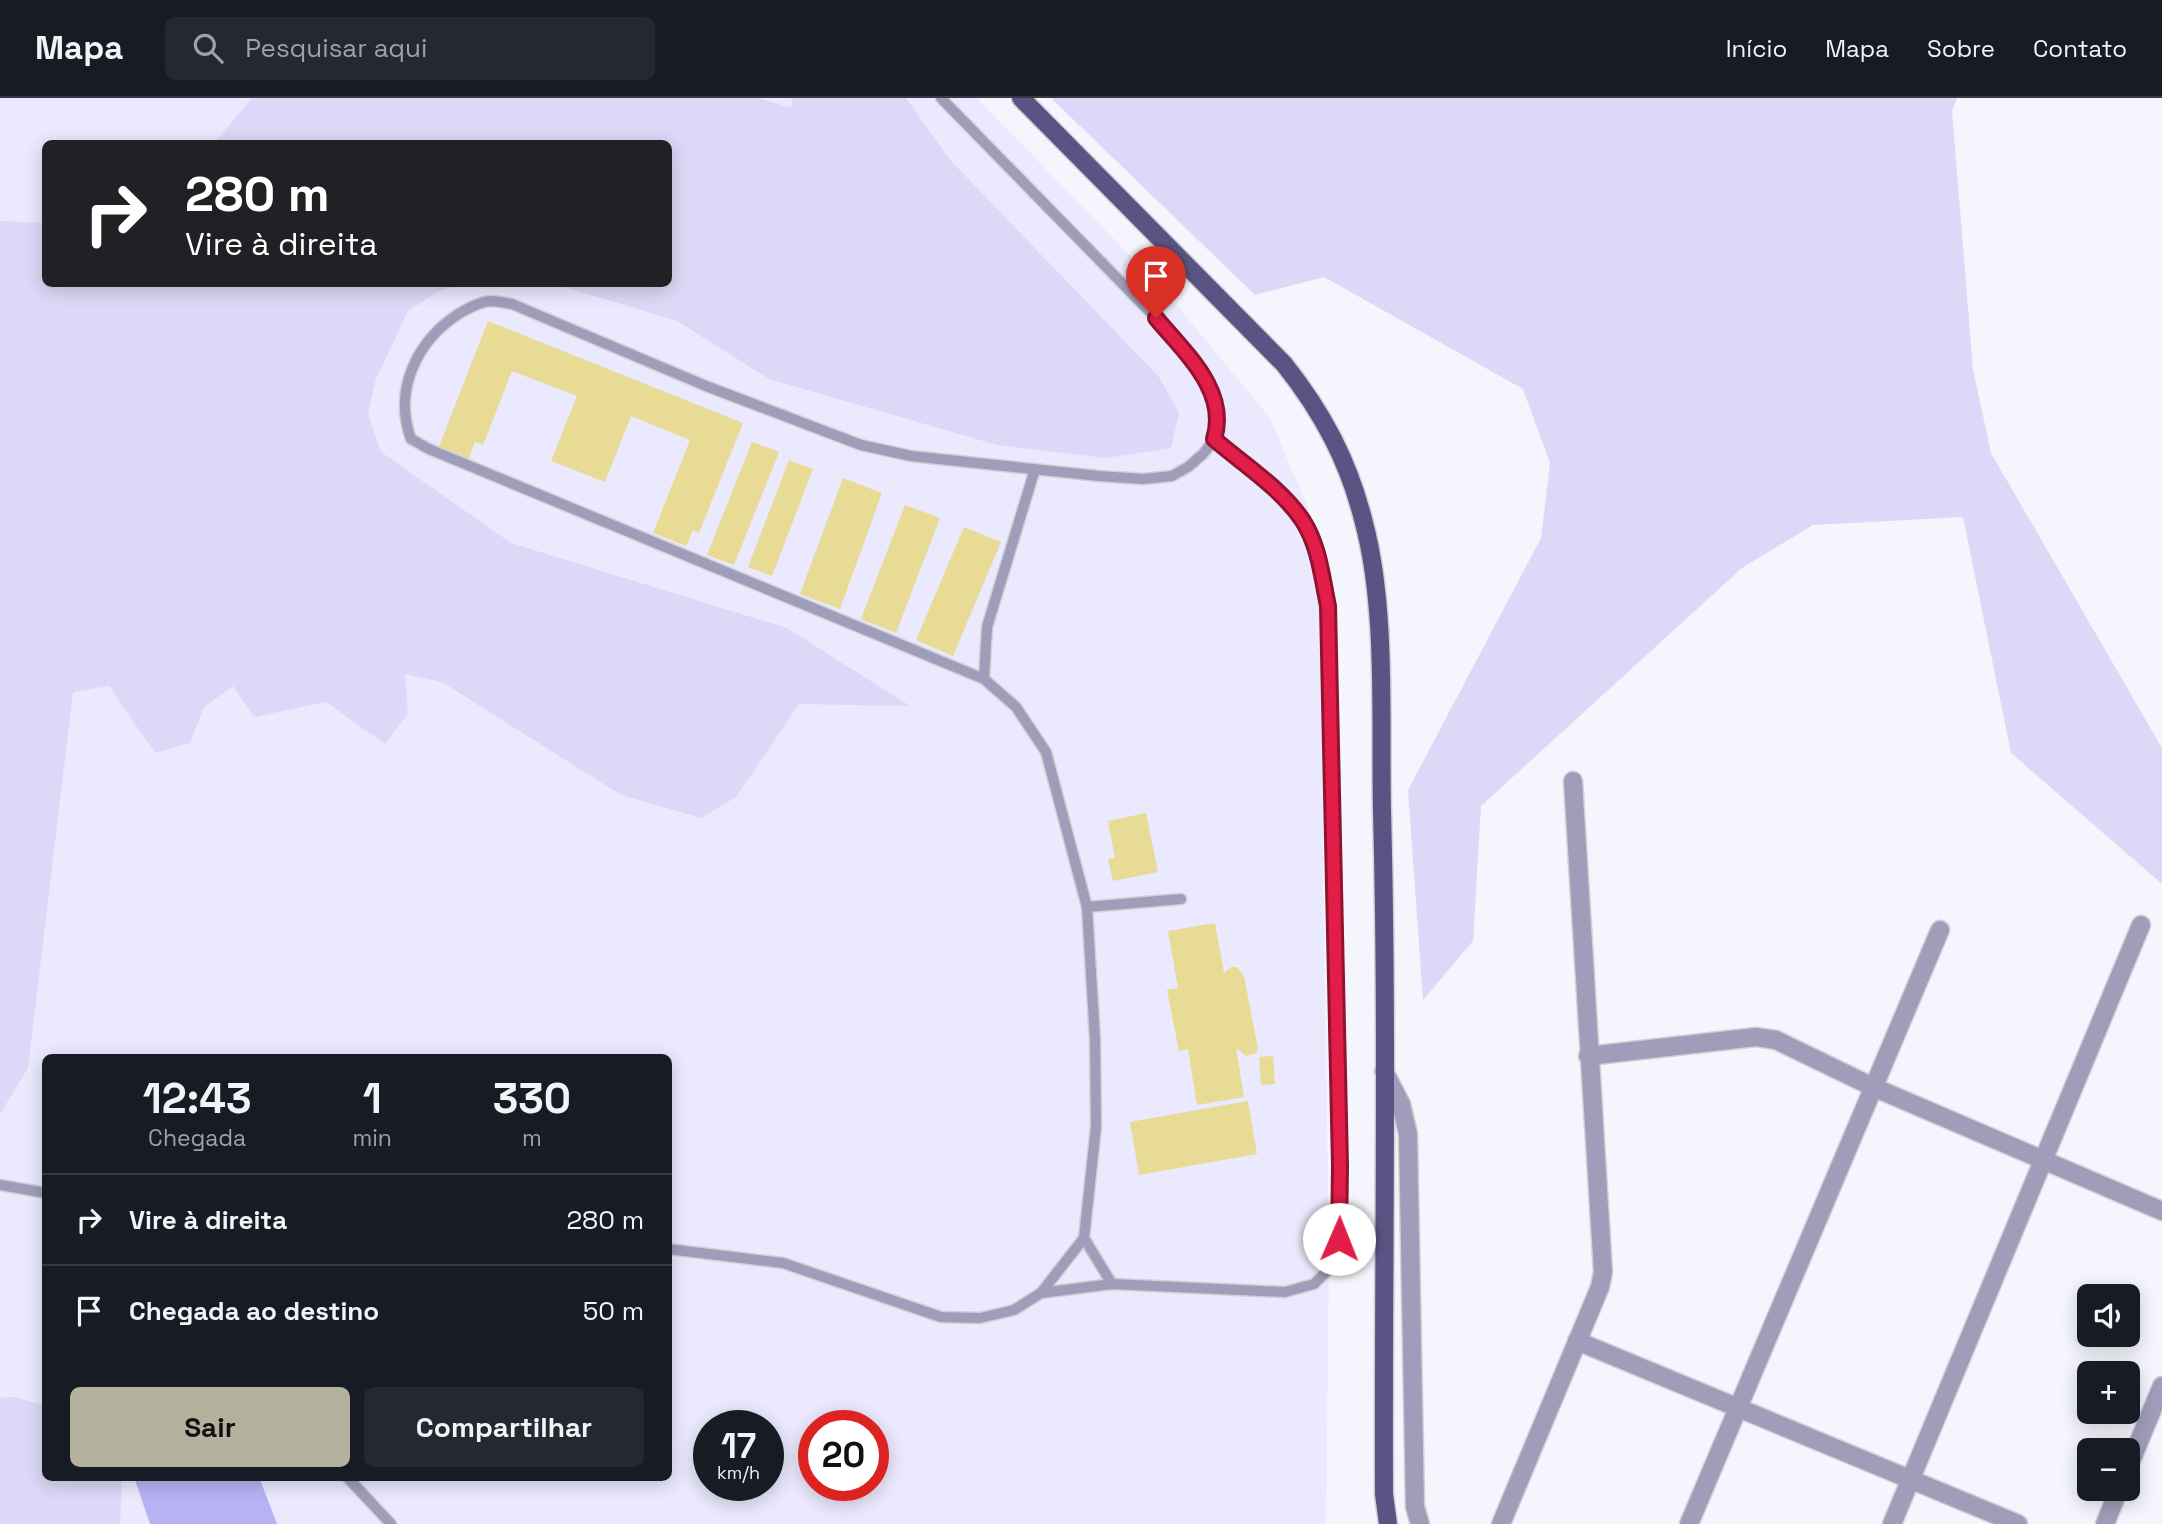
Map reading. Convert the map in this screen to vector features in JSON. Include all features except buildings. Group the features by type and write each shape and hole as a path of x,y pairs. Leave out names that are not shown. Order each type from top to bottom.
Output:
{"main road":[{"path":"1021,98 1284,364 1312,399 1335,438 1365,525 1378,639 1385,900 1384,1494 1388,1524"}],"street":[{"path":"1501,1524 1601,1287 1603,1272 1573,781"},
{"path":"1892,1524 2141,925"},
{"path":"1689,1524 1940,930"},
{"path":"1588,1056 1756,1037 1776,1040 1873,1087 2162,1211"},
{"path":"1384,1071 1401,1104 1408,1135 1415,1507 1420,1524"},
{"path":"1577,1341 2018,1524"},
{"path":"2140,1439 2162,1386"},
{"path":"2105,1524 2114,1501"}],"lane":[{"path":"672,1250 783,1263 941,1317 980,1318 1014,1310 1041,1293 1084,1238 1096,1127 1095,1039 1087,907 1046,752 1016,707 984,679 429,449 411,439 404,421 404,395 415,361 445,323 472,306 489,301 512,304 705,386 861,445 911,456 1035,469 1143,479 1172,476 1203,454 1214,439 1219,421 1216,401 1202,375 1156,318 941,98"},
{"path":"1041,1293 1112,1284 1285,1292 1314,1284 1330,1268 1339,1239 1340,1166 1328,606 1318,556 1304,523 1291,505 1214,439"},
{"path":"984,679 987,627 1035,469"},
{"path":"1087,907 1181,899"},
{"path":"0,1185 42,1192"},
{"path":"1084,1238 1112,1284"},
{"path":"351,1481 391,1524"}],"shaded area":[{"path":"0,98 977,98 1170,297 1270,418 1308,508 1324,643 1323,869 1329,1250 1326,1524 0,1524"},
{"path":"252,98 759,98 791,108 793,98 906,98 950,160 1159,377 1179,413 1171,448 1106,458 997,445 769,379 677,321 565,287 672,287 672,140 217,140"},
{"path":"1051,98 1957,98 1952,111 1973,369 1991,453 2162,748 2162,884 2011,753 1963,517 1813,525 1742,568 1481,806 1473,941 1423,1000 1408,790 1541,538 1550,463 1523,389 1324,277 1255,295"},
{"path":"0,221 42,223 42,287 453,287 439,291 408,311 376,379 368,414 381,452 511,543 787,628 910,706 799,704 736,797 701,818 621,795 442,682 405,674 408,714 385,744 326,702 254,717 233,686 204,707 190,743 155,753 109,686 73,692 28,1068 0,1114"},
{"path":"14,1397 42,1405 42,1481 122,1481 120,1524 0,1524 0,1398"},
{"path":"135,1481 261,1481 277,1524 150,1524"}],"route":[{"path":"1156,318 1202,375 1216,401 1219,421 1214,439 1291,505 1304,523 1318,556 1328,606 1340,1166 1339,1239"}]}
